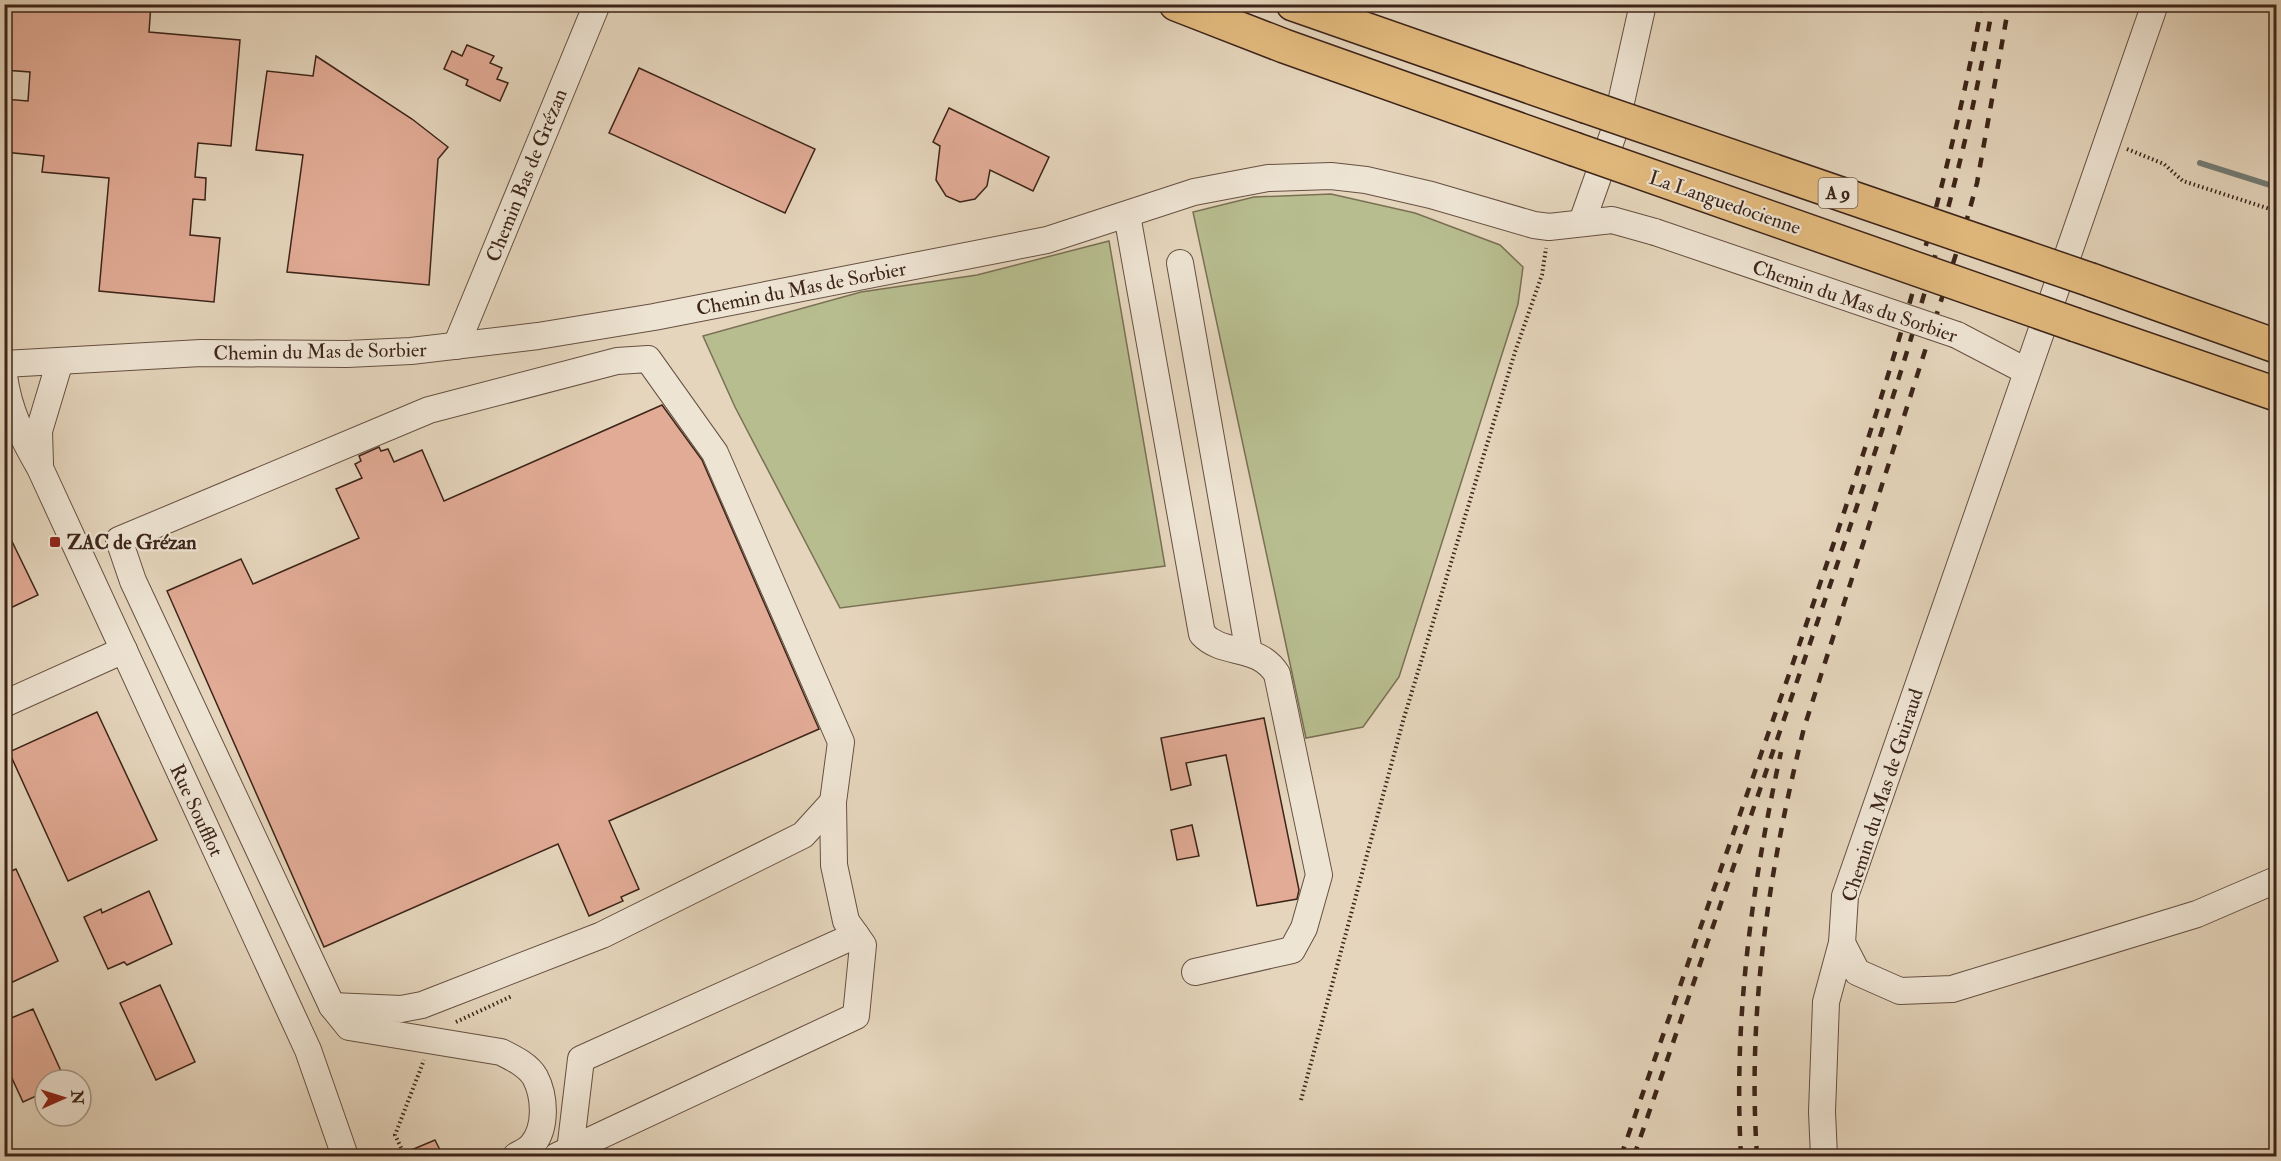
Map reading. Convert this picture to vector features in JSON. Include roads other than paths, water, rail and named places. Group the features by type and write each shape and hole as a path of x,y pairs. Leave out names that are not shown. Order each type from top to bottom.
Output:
{"highway":[{"name":"La Languedocienne","path":"1176,4 1295,50 1574,149 2277,394"},
{"name":"A 9","path":"1293,4 2277,346"}],"street":[{"name":"Chemin Bas de Grézan","path":"456,346 597,4"},
{"path":"1582,222 1615,129 1643,4"},
{"path":"2026,371 2109,142 2155,4"},
{"name":"Chemin du Mas de Sorbier","path":"4,364 201,353 347,354 456,346 598,327 1047,240 1194,192 1268,178 1331,176 1421,193 1534,225 1549,226 1582,222"},
{"path":"1127,215 1202,634 1219,645 1249,652 1269,661 1277,674 1319,875 1304,928 1292,950 1195,972"},
{"name":"Chemin du Mas du Sorbier","path":"1582,222 1612,220 1655,232 1957,335 2026,371"},
{"path":"1180,263 1249,652"},
{"path":"516,1156 532,1145 541,1124 543,1102 534,1076 519,1061 501,1052 349,1027 332,1006 133,582 119,540 429,410 617,361 648,359 715,453 841,742 833,801 834,865 846,921 863,945 856,1016 564,1154"},
{"name":"Rue Soufflot","path":"40,468 39,430 60,361"},
{"name":"Chemin du Mas de Guiraud","path":"1824,1156 1822,1112 1826,1002 1842,943 1845,897 2026,371"},
{"name":"Rue Soufflot","path":"4,376 8,400 20,434 40,468 308,1050 345,1156"},
{"path":"4,704 124,650"},
{"path":"332,1006 401,1009 422,1005 602,935 803,836 833,801"},
{"path":"1842,943 1857,972 1900,991 1952,989 2197,914 2277,880"},
{"path":"564,1154 581,1059 856,935"}],"waterway":[{"path":"2200,163 2276,187"}],"railway":[{"path":"1621,1156 1793,663 1900,337 1945,172 1982,4"},
{"path":"1634,1156 1894,394 1940,240 1960,162 1993,4"},
{"path":"1757,1156 1755,1048 1758,994 1780,834 1804,728 1977,183 2009,4"},
{"path":"1741,1156 1740,1054 1747,953 1761,852 1781,752"}],"place":[{"name":"ZAC de Grézan","path":"55,542"}]}
